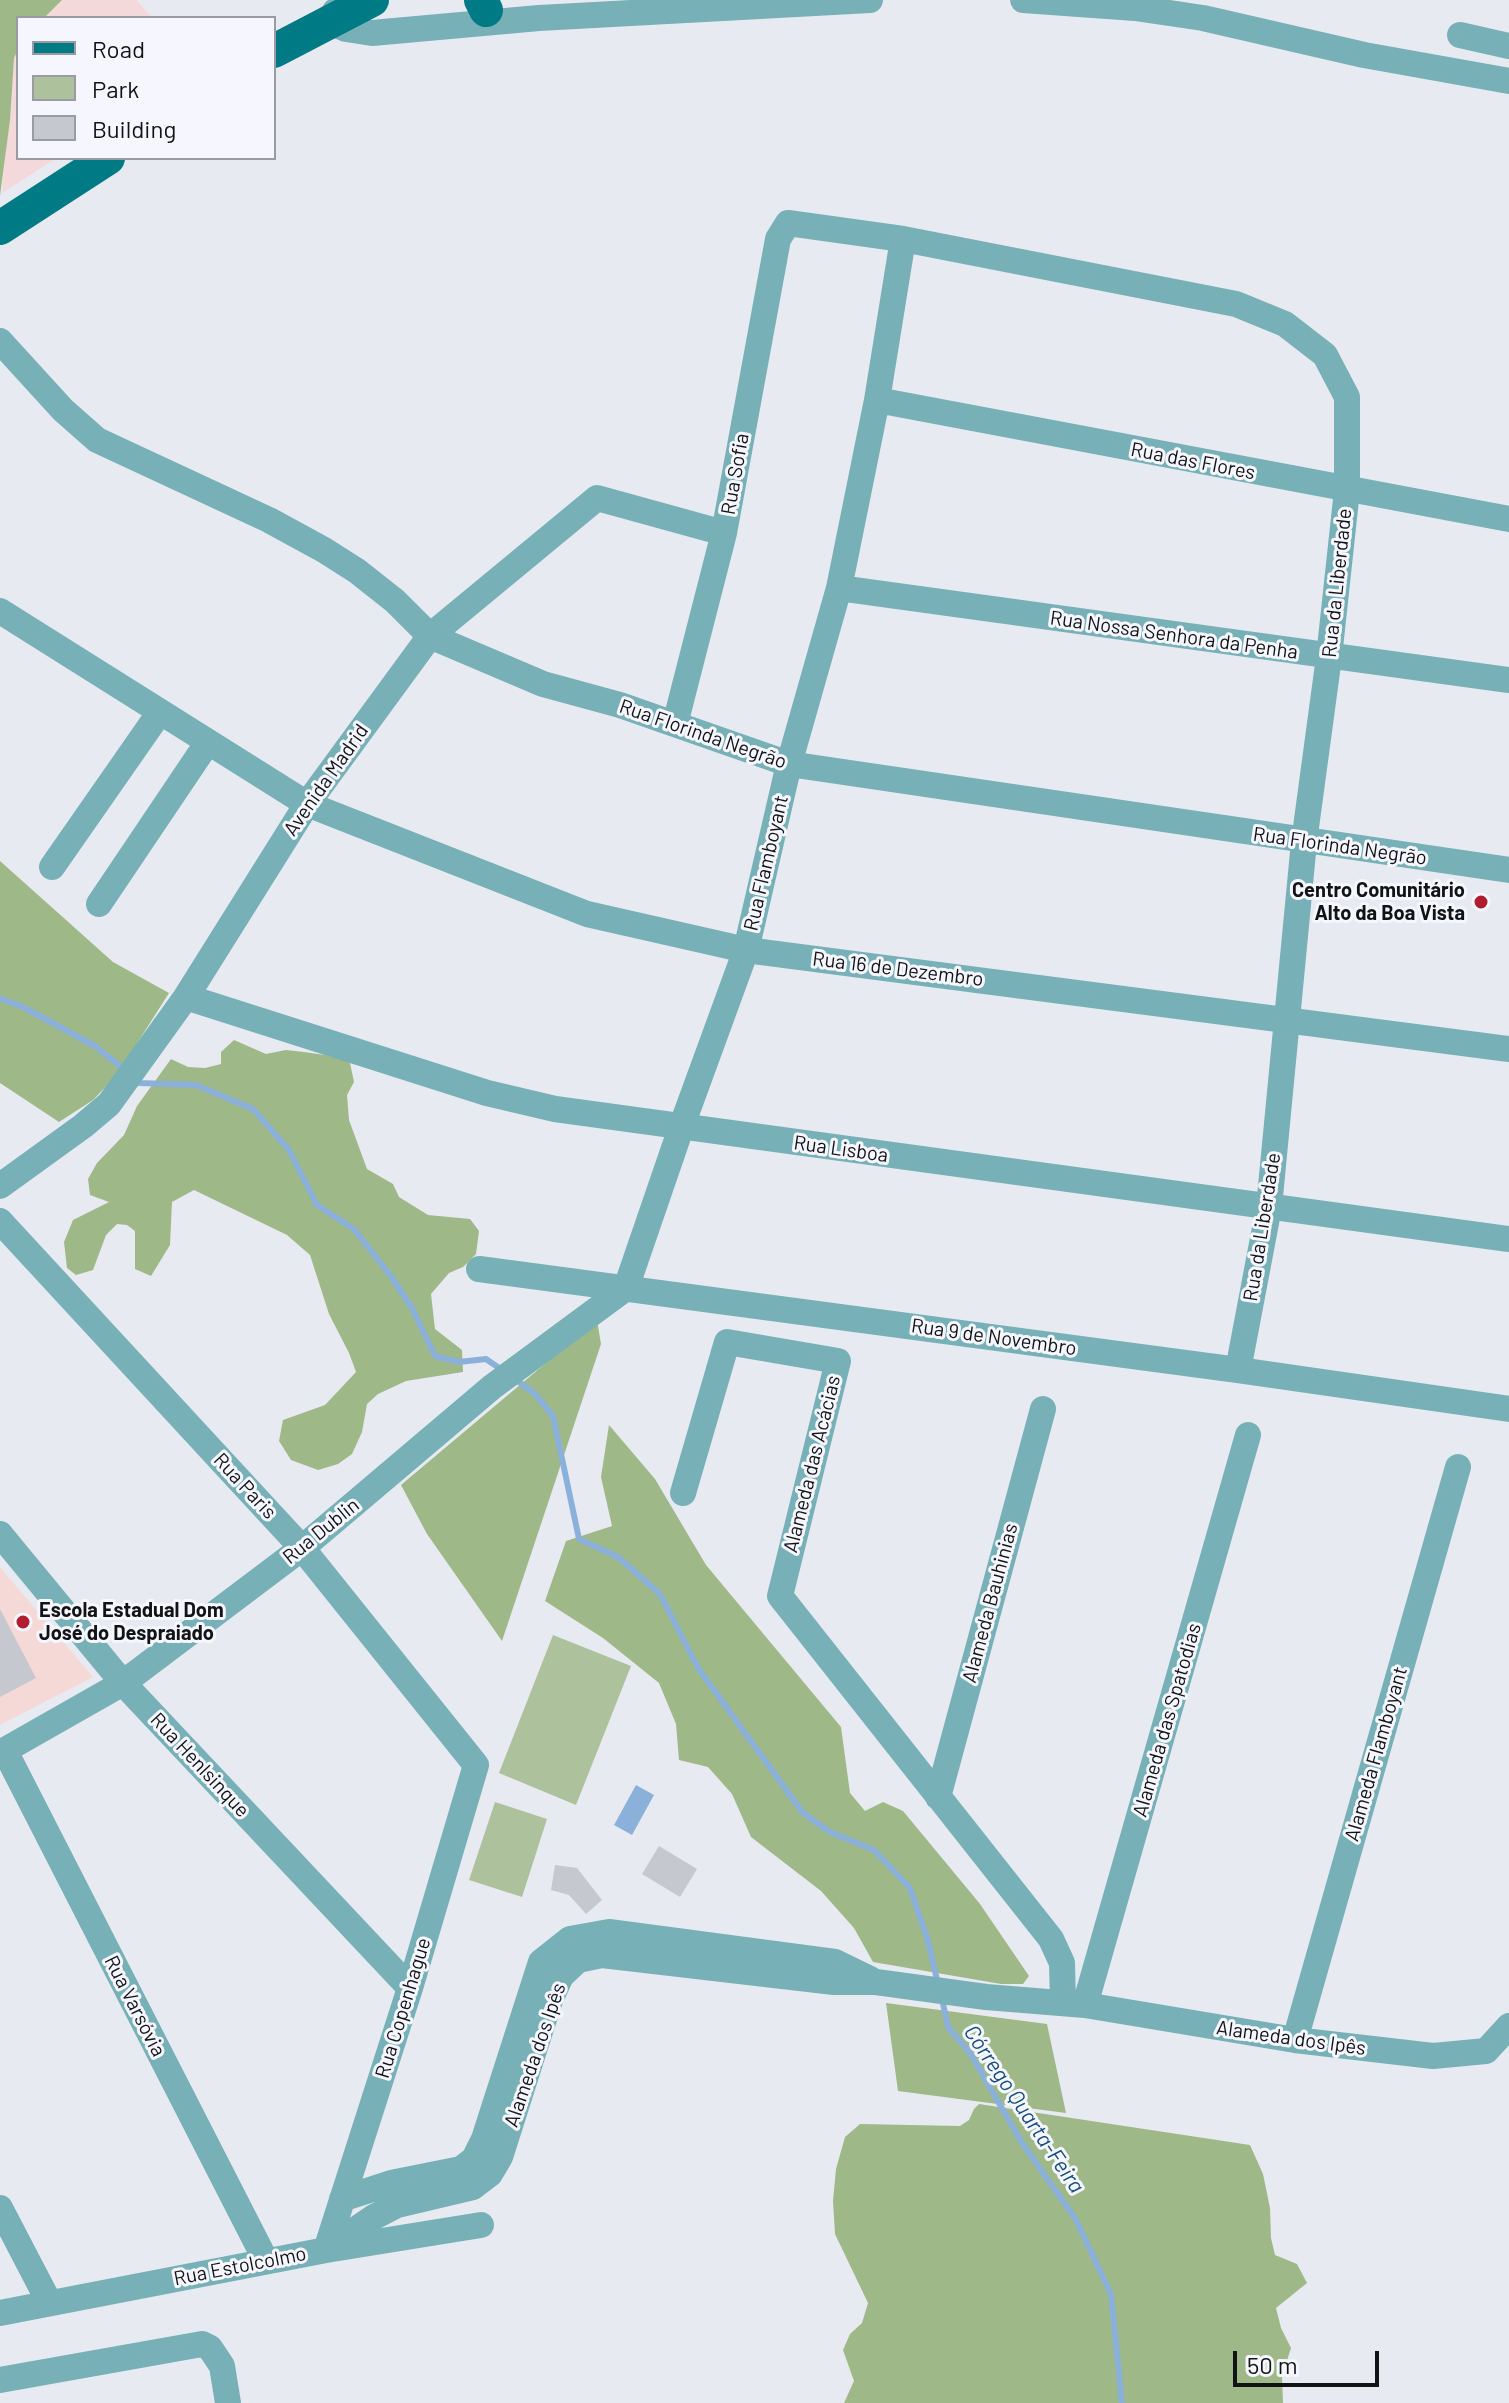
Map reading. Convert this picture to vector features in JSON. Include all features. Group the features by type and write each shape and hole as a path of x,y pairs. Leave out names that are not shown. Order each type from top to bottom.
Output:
{"main road":[{"path":"276,50 335,11 372,0"},
{"path":"0,228 105,160"}],"street":[{"path":"335,11 346,29 372,33 539,18 870,0"},
{"path":"1023,0 1133,4 1364,55 1509,81"},
{"path":"477,3 539,18"},
{"path":"1460,35 1509,46"},
{"name":"Rua da Liberdade","path":"788,223 903,239 1236,304 1285,324 1325,355 1347,397 1347,490 1304,842 1269,1207 1238,1370"},
{"name":"Rua Sofia","path":"675,724 724,533 778,239 788,223"},
{"name":"Rua Flamboyant","path":"626,1288 746,950 789,764 839,588 877,400 903,239"},
{"name":"Rua Florinda Negrão","path":"0,341 63,410 97,440 269,520 324,550 395,601 430,636 543,684 675,724 789,764 1509,870"},
{"name":"Rua das Flores","path":"877,400 1509,519"},
{"name":"Avenida Madrid","path":"0,1186 83,1126 121,1089 186,997 307,804 430,636 597,498 724,533"},
{"name":"Rua Nossa Senhora da Penha","path":"839,588 1509,680"},
{"name":"Rua 16 de Dezembro","path":"0,611 307,804 587,914 746,950 1509,1049"},
{"path":"52,867 160,712"},
{"path":"99,904 208,742"},
{"name":"Rua Lisboa","path":"186,997 487,1093 555,1109 1509,1239"},
{"name":"Rua Paris","path":"0,1221 302,1548 476,1765"},
{"name":"Rua 9 de Novembro","path":"479,1269 1509,1409"},
{"name":"Rua Dublin","path":"2,1752 123,1683 302,1548 492,1387 626,1288"},
{"name":"Alameda das Acácias","path":"683,1493 727,1342 838,1361 780,1596 938,1797"},
{"name":"Alameda Bauhinias","path":"938,1797 1043,1409"},
{"name":"Alameda das Spatodias","path":"1074,2004 1248,1435"},
{"name":"Alameda Flamboyant","path":"1295,2040 1458,1467"},
{"name":"Rua Henlsinque","path":"0,1534 123,1683 410,1988"},
{"name":"Rua Varsóvia","path":"2,1752 266,2261"},
{"name":"Rua Copenhague","path":"326,2250 410,1988 476,1765"},
{"path":"938,1797 1051,1939 1074,2004"},
{"name":"Alameda dos Ipês","path":"467,2178 551,1969 570,1939 835,1962 876,1982 986,1997 1074,2004 1295,2040 1433,2056 1486,2051 1509,2026"},
{"path":"342,2199 368,2189 467,2178"},
{"path":"326,2250 397,2205 467,2178"},
{"path":"368,2189 374,2217"},
{"path":"0,2208 49,2302"},
{"name":"Rua Estolcolmo","path":"0,2313 326,2250 481,2225"},
{"path":"0,2380 202,2344 210,2348 222,2366 228,2403"}],"shaded area":[{"path":"62,0 136,0 151,16 46,16"},
{"path":"16,54 16,160 54,160 2,193"},
{"name":"Escola Estadual Dom José do Despraiado","path":"0,1567 93,1677 0,1725"}],"green space":[{"path":"0,0 62,0 46,16 16,16 16,54 0,196"},
{"path":"0,861 113,962 169,993 117,1075 93,1100 59,1122 0,1083"},
{"path":"234,1040 266,1054 286,1050 339,1057 350,1063 354,1082 347,1095 349,1120 367,1169 393,1184 399,1197 428,1215 470,1219 479,1231 476,1254 463,1267 449,1273 431,1294 435,1329 462,1350 463,1372 406,1381 378,1394 367,1404 362,1432 352,1454 338,1464 318,1470 291,1460 279,1441 283,1420 325,1405 356,1372 329,1314 310,1255 287,1235 194,1190 172,1202 170,1245 151,1276 135,1269 135,1231 127,1225 117,1224 106,1235 93,1270 76,1275 67,1268 64,1242 73,1220 109,1202 90,1195 88,1179 97,1163 124,1135 137,1106 171,1059 188,1067 205,1068 221,1064 221,1052"},
{"path":"597,1320 601,1344 502,1641 427,1534 401,1485"},
{"path":"609,1425 655,1479 706,1565 841,1727 850,1793 865,1811 883,1802 903,1811 980,1904 1029,1976 1023,1984 1001,1984 873,1962 854,1928 821,1891 751,1837 732,1794 708,1767 679,1760 676,1724 659,1683 603,1638 545,1601 566,1541 612,1526 601,1477"},
{"path":"553,1635 631,1666 576,1805 499,1773"},
{"path":"495,1802 547,1819 522,1897 469,1880"},
{"path":"886,2003 1047,2024 1066,2113 898,2091"},
{"path":"979,2104 1250,2145 1263,2174 1275,2255 1297,2264 1307,2283 1276,2308 1291,2348 1282,2376 1283,2403 844,2403 854,2381 843,2350 850,2334 862,2323 868,2303 835,2234 833,2201 836,2169 845,2137 860,2124 960,2126 969,2120"}],"water":[{"path":"636,1785 654,1795 632,1835 614,1825"}],"building":[{"path":"0,1609 36,1678 0,1697"},
{"path":"659,1846 697,1869 680,1897 642,1874"},
{"path":"555,1865 577,1868 602,1900 586,1914 569,1895 551,1890"}],"waterway":[{"name":"Córrego Quarta-Feira","path":"0,998 95,1046 126,1071"},
{"name":"Córrego Quarta-Feira","path":"134,1078 139,1083 196,1085 253,1109 289,1150 317,1205 354,1229 390,1275 412,1308 435,1356 459,1362 486,1359 502,1370"},
{"name":"Córrego Quarta-Feira","path":"515,1379 535,1394 553,1416 579,1539 618,1557 660,1594 698,1668 803,1813 830,1832 874,1850 910,1888 928,1941 938,1984"},
{"name":"Córrego Quarta-Feira","path":"942,1999 948,2027 970,2053 1022,2143 1075,2218 1111,2294 1122,2403"}],"place":[{"name":"Centro Comunitário Alto da Boa Vista","path":"1481,902"},
{"name":"Escola Estadual Dom José do Despraiado","path":"23,1622"}]}
